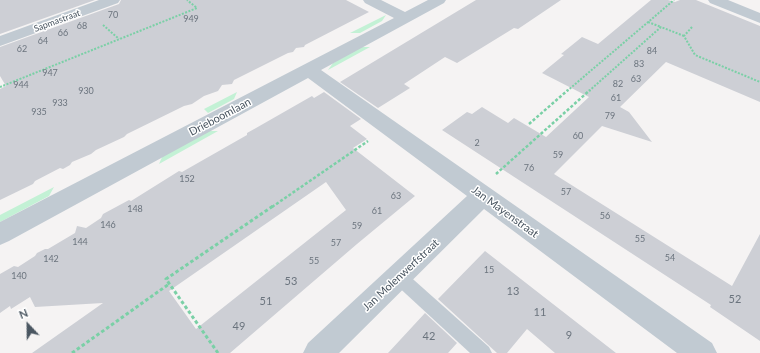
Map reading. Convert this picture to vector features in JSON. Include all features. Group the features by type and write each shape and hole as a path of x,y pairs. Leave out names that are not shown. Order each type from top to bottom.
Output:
{"street":[{"name":"Sapmastraat","path":"0,41 113,0"},
{"path":"370,0 406,18"},
{"name":"Drieboomlaan","path":"0,234 439,0"},
{"path":"715,0 760,18"},
{"name":"Jan Mayenstraat","path":"309,70 702,353"},
{"name":"Jan Molenwerfstraat","path":"318,353 399,277 480,194"}],"lane":[{"path":"399,277 483,353"}],"path":[{"path":"0,87 197,8 187,0"},
{"path":"529,124 673,0"},
{"path":"648,22 684,36 695,55 760,82"},
{"path":"480,194 661,27"},
{"path":"684,36 692,27"},
{"path":"218,353 166,279 388,127"},
{"path":"72,353 169,284"}],"green space":[{"path":"386,15 382,21 360,33 350,33"},
{"path":"361,47 370,47 328,70 333,63"},
{"path":"237,92 234,99 208,113 204,109"},
{"path":"208,131 218,131 159,164 163,155"},
{"path":"54,187 49,196 0,222 0,215"}],"building":[{"path":"0,0 95,0 0,34"},
{"path":"121,0 346,0 369,12 305,45 304,47 296,48 293,52 288,53 234,80 232,84 222,85 218,91 204,96 192,104 184,106 127,134 91,154 72,162 63,169 60,168 35,181 33,184 0,200 0,89 6,86 0,76 0,47 119,4"},
{"path":"476,0 561,0 518,29 514,28 457,63 445,57 404,84 410,88 378,108 340,82"},
{"path":"651,0 668,0 675,2 680,0 696,0 760,26 760,102 666,62 620,107 629,112 652,142 602,126 554,174 732,286 760,234 760,341 710,307 711,305 442,130 467,112 472,114 482,107 508,123 514,118 546,137 589,97 542,73 564,55 561,54 582,37 598,44"},
{"path":"324,92 361,119 350,126 367,139 353,148 415,196 230,353 32,353 103,303 35,307 30,297 11,309 10,306 0,313 0,274 14,266 18,267 35,256 37,253 48,249 75,233 77,226 86,228 101,218 103,214 129,200 131,201 179,171 182,172 312,96 314,98","holes":["326,182 346,210 196,329 169,291"]},
{"path":"485,251 616,353 555,353 527,329 507,353 497,353 438,299"},
{"path":"425,313 457,343 448,353 388,353"}]}
